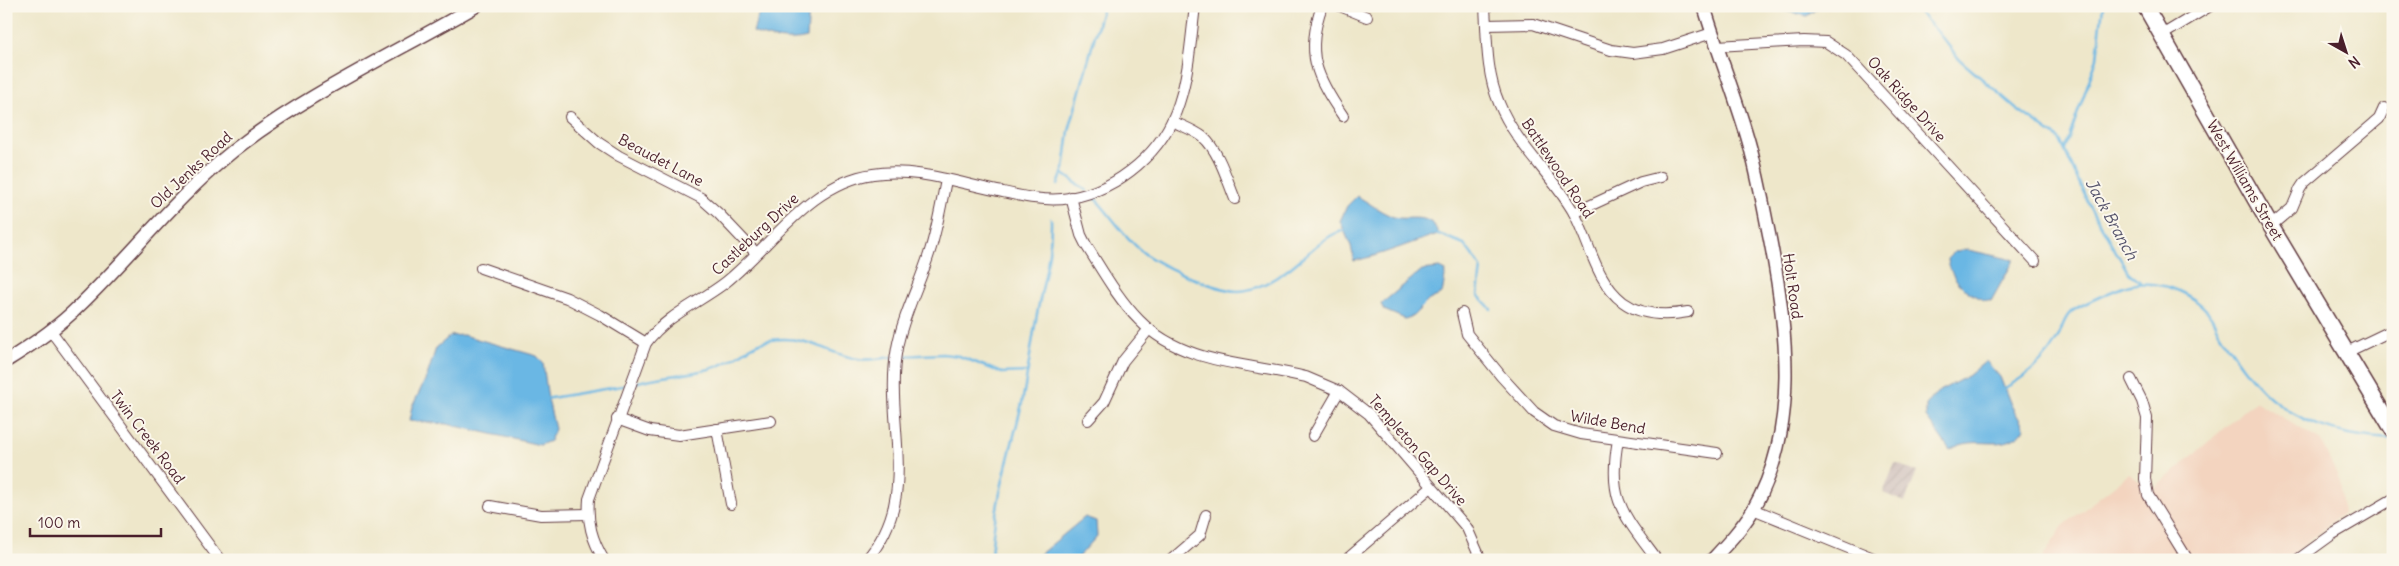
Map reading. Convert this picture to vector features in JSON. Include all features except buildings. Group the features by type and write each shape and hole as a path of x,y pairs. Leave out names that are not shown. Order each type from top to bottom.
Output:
{"main road":[{"name":"West Williams Street","path":"2145,6 2393,430"}],"street":[{"name":"Old Jenks Road","path":"6,361 51,331 78,307 189,191 233,152 285,114 476,6"},
{"name":"Castleburg Drive","path":"604,560 596,547 588,514 594,481 646,342 668,319 717,289 810,202 838,184 872,174 917,173 1045,199 1071,198 1109,184 1134,169 1154,148 1172,120 1183,85 1195,6"},
{"path":"1322,6 1314,34 1315,64 1320,81 1343,116"},
{"path":"1340,6 1367,17"},
{"name":"Battlewood Road","path":"1485,6 1490,74 1499,104 1517,135 1574,214 1605,281 1622,302 1631,307 1652,314 1670,315 1688,312"},
{"name":"Holt Road","path":"1704,6 1748,138 1772,249 1783,320 1785,366 1781,428 1772,466 1753,509 1734,536 1712,560"},
{"path":"2162,35 2210,6"},
{"path":"1486,24 1533,24 1611,50 1634,53 1663,49 1712,33"},
{"name":"Oak Ridge Drive","path":"1717,46 1804,41 1826,42 1846,55 2035,262"},
{"path":"2272,225 2292,208 2304,183 2378,119 2384,108"},
{"name":"Beaudet Lane","path":"570,116 619,156 701,198 719,214 756,254"},
{"path":"1172,120 1197,133 1207,141 1215,153 1235,199"},
{"path":"1574,214 1641,182 1661,177"},
{"path":"866,560 888,527 898,493 896,355 908,309 929,254 946,180"},
{"name":"Templeton Gap Drive","path":"1071,198 1080,234 1086,245 1128,308 1149,329 1189,353 1306,377 1340,391 1369,414 1467,528 1481,560"},
{"path":"481,268 567,298 646,342"},
{"name":"Wilde Bend","path":"1462,313 1466,334 1534,412 1554,426 1566,431 1618,440 1718,453"},
{"path":"1088,420 1104,402 1123,361 1149,329"},
{"path":"2347,352 2393,330"},
{"name":"Twin Creek Road","path":"51,331 220,560"},
{"path":"2131,379 2142,401 2147,418 2145,479 2148,495 2188,560"},
{"path":"1312,436 1340,391"},
{"path":"617,419 664,434 718,430 771,421"},
{"path":"718,430 731,504"},
{"path":"1618,440 1614,470 1615,493 1624,514 1657,560"},
{"path":"1346,560 1432,488"},
{"path":"2297,560 2332,534 2393,499"},
{"path":"490,506 541,515 588,514"},
{"path":"1753,509 1878,560"},
{"path":"1171,560 1200,535 1206,515"}],"shaded area":[{"path":"2255,401 2321,441 2340,481 2343,513 2286,560 2041,560 2063,526 2129,474 2153,490"},
{"path":"1895,463 1917,472 1905,502 1883,493"}],"water":[{"path":"761,6 809,6 807,38 780,40 753,32"},
{"path":"1779,6 1820,6 1807,16 1781,10"},
{"path":"1357,196 1391,216 1424,219 1435,226 1438,234 1354,261 1351,246 1340,221 1347,206"},
{"path":"1968,250 2014,260 1991,301 1976,297 1962,287 1952,273 1948,258 1955,251"},
{"path":"1440,268 1446,271 1442,294 1429,300 1413,316 1405,319 1384,310 1381,304 1422,270"},
{"path":"463,335 537,356 543,363 548,399 555,429 550,441 540,445 447,424 409,421 412,407 427,376 436,348 450,336"},
{"path":"1986,361 2000,377 2011,405 2025,429 2017,437 2008,441 1999,443 1970,443 1950,450 1926,417 1926,405 1939,391 1968,376"},
{"path":"1085,517 1096,521 1097,536 1076,560 1038,560 1039,555"}],"waterway":[{"path":"1058,185 1064,169 1069,131 1103,6"},
{"name":"Jack Branch","path":"1913,6 1936,30 1960,60 2016,108 2060,140 2091,209 2128,272 2140,282"},
{"path":"2065,149 2097,58 2103,6"},
{"path":"1062,173 1087,191"},
{"path":"1091,194 1130,241 1145,254 1190,277 1228,290 1243,291 1256,288 1273,280 1291,268 1321,242 1346,230"},
{"path":"991,560 995,520 1007,461 1022,403 1047,265 1051,219"},
{"path":"1436,233 1464,244 1481,267 1478,295 1491,309"},
{"name":"Jack Branch","path":"2003,389 2027,374 2041,362 2057,339 2066,318 2075,309 2129,285 2154,284 2189,296 2208,312 2219,332 2254,381 2270,397 2292,413 2319,426 2347,434 2393,439"},
{"path":"635,383 706,370 729,361 760,343 775,339 813,344 858,359 871,360 892,357"},
{"path":"898,356 943,354 959,356 1002,373 1028,372"},
{"path":"545,399 628,385"}]}
